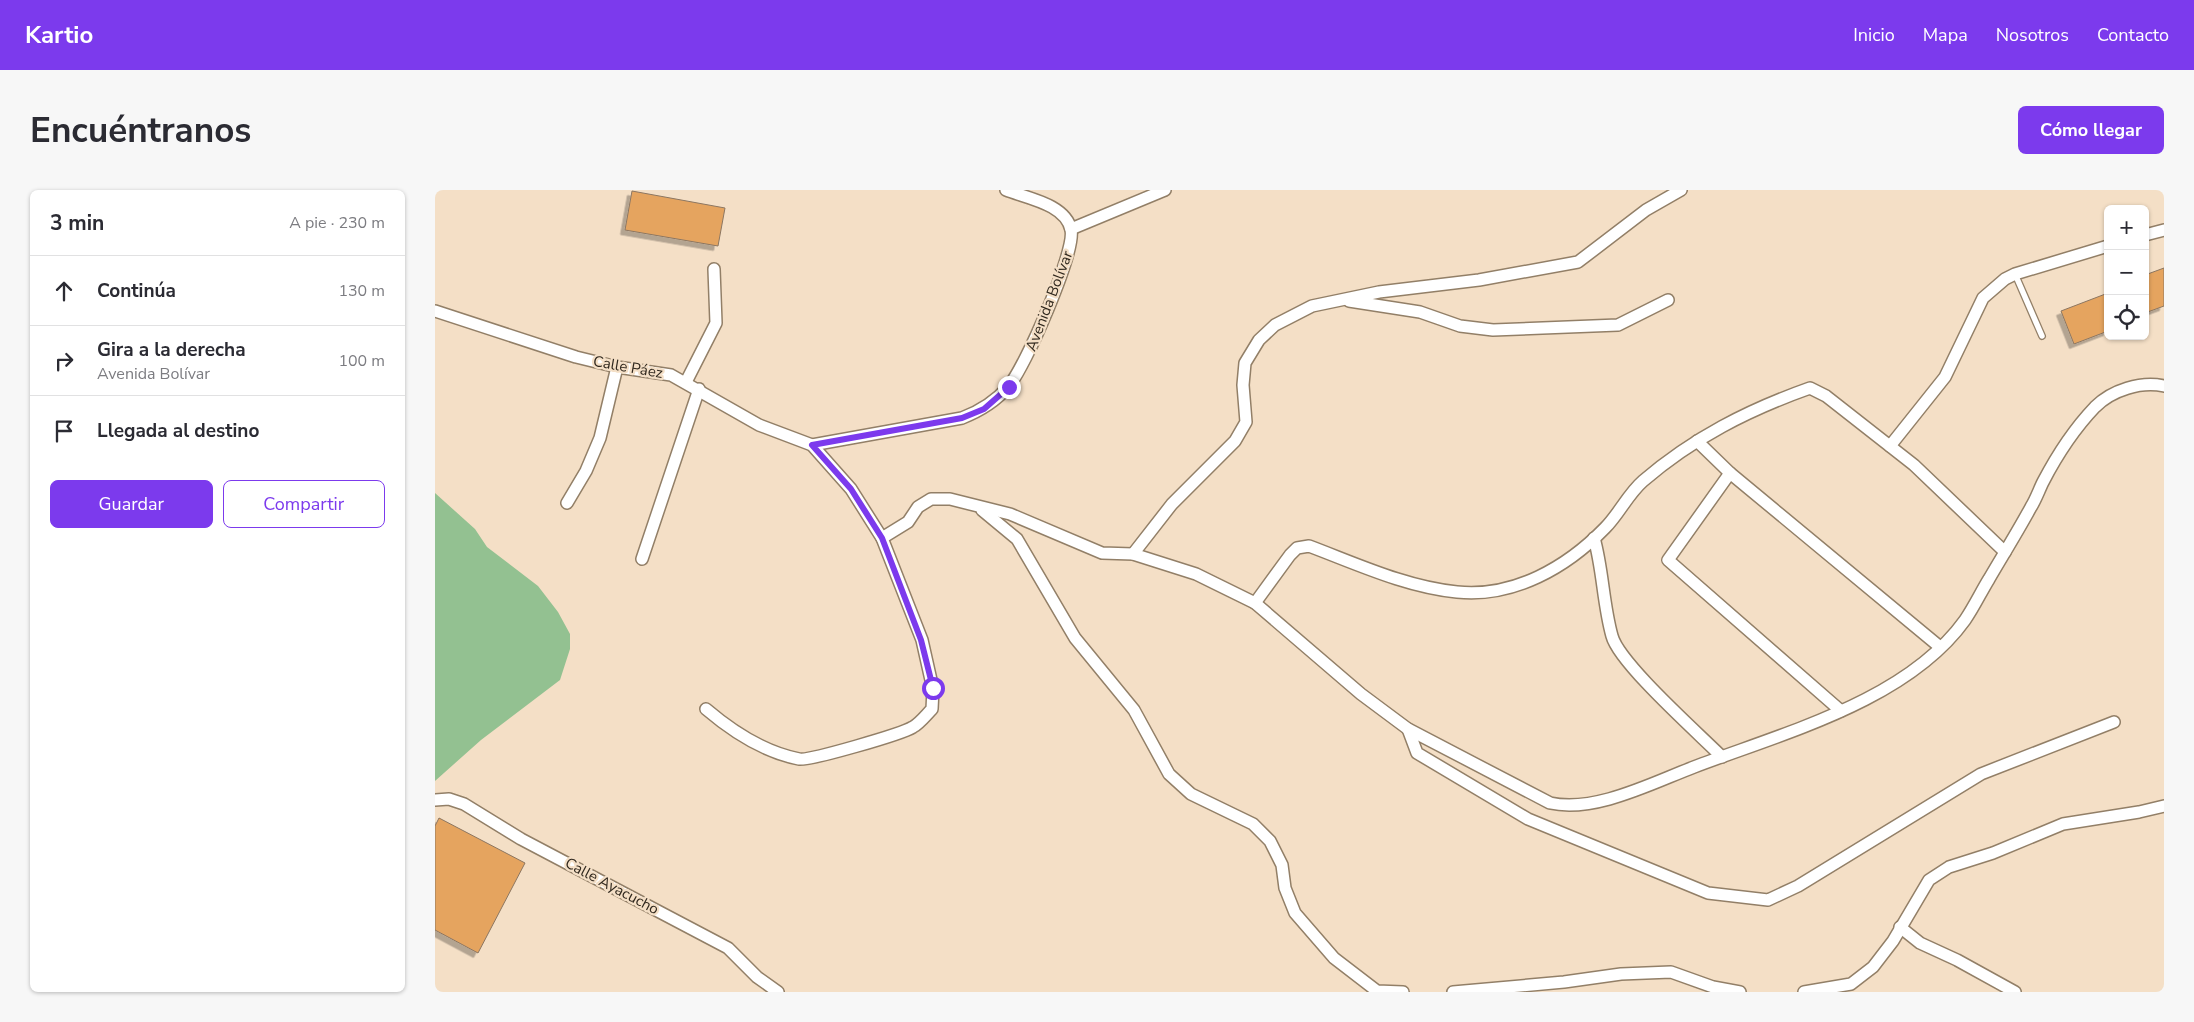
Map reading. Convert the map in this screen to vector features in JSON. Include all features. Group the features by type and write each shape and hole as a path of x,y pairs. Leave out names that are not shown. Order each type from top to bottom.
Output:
{"street":[{"name":"Avenida Bolívar","path":"812,445 876,432 933,425 962,418 984,409 1009,387 1035,343 1070,247 1071,229 1060,210 1019,192 1006,190"},
{"path":"1071,229 1165,190"},
{"path":"1133,554 1172,504 1235,441 1246,422 1243,386 1245,363 1259,340 1275,325 1312,306 1340,300 1379,292 1479,280 1578,262 1646,210 1681,190"},
{"path":"2149,234 2164,230"},
{"path":"1890,446 1945,376 1983,298 2005,279 2015,274 2104,247"},
{"path":"686,382 716,323 714,269"},
{"path":"1340,300 1420,312 1460,326 1493,330 1618,325 1668,300"},
{"name":"Calle Páez","path":"435,311 576,357 617,367 671,375 699,389 759,426 812,445"},
{"path":"567,503 586,471 600,438 617,367"},
{"path":"882,538 908,522 918,507 931,499 950,499 978,508 1009,514 1102,553 1133,554 1196,574 1255,603 1361,694 1408,729 1550,803 1566,806 1613,798 1841,711 1886,690 1940,647 1965,620 2033,505 2043,481 2068,442 2096,406 2125,388 2153,384 2164,386"},
{"path":"1255,603 1297,548 1309,546 1395,579 1457,592 1494,591 1526,583 1558,567 1594,538 1606,527 1642,483 1697,441 1776,400 1810,388 1826,396 1914,465 2005,552"},
{"path":"642,559 699,389"},
{"path":"1697,441 1730,473 1940,647"},
{"path":"706,709 730,729 762,747 801,760 885,738 913,728 932,709 933,688 921,640 882,538 851,489 812,445"},
{"path":"1730,473 1668,560 1841,711"},
{"path":"978,508 1017,539 1075,638 1134,710 1169,774 1191,794 1253,824 1271,841 1282,866 1285,888 1295,913 1334,958 1377,991 1403,992"},
{"path":"1594,538 1600,562 1612,637 1624,658 1722,756"},
{"path":"1408,729 1417,753 1528,819 1708,893 1768,900 1798,886 1981,774 2114,722"},
{"name":"Calle Ayacucho","path":"435,800 449,799 465,804 521,839 728,948 757,976 778,992"},
{"path":"1805,992 1851,984 1873,967 1929,880 1949,867 1993,853 2063,824 2139,812 2164,806"},
{"path":"1900,927 1920,943 1957,960 2015,992"},
{"path":"1453,992 1564,982 1621,974 1671,972 1713,987 1740,992"}],"lane":[{"path":"2015,274 2042,336"}],"green space":[{"path":"435,493 475,529 487,547 538,586 558,612 570,634 570,649 560,680 481,740 435,781"}],"building":[{"path":"632,191 725,208 718,246 625,230"},
{"path":"2164,268 2164,306 2149,312 2149,295 2149,274"},
{"path":"2104,295 2104,333 2074,344 2061,311"},
{"path":"439,818 525,863 478,953 435,930 435,826"}],"route":[{"path":"933,688 921,640 905,603 882,538 851,489 812,445 876,432 933,425 962,418 984,409 1009,387"}]}
